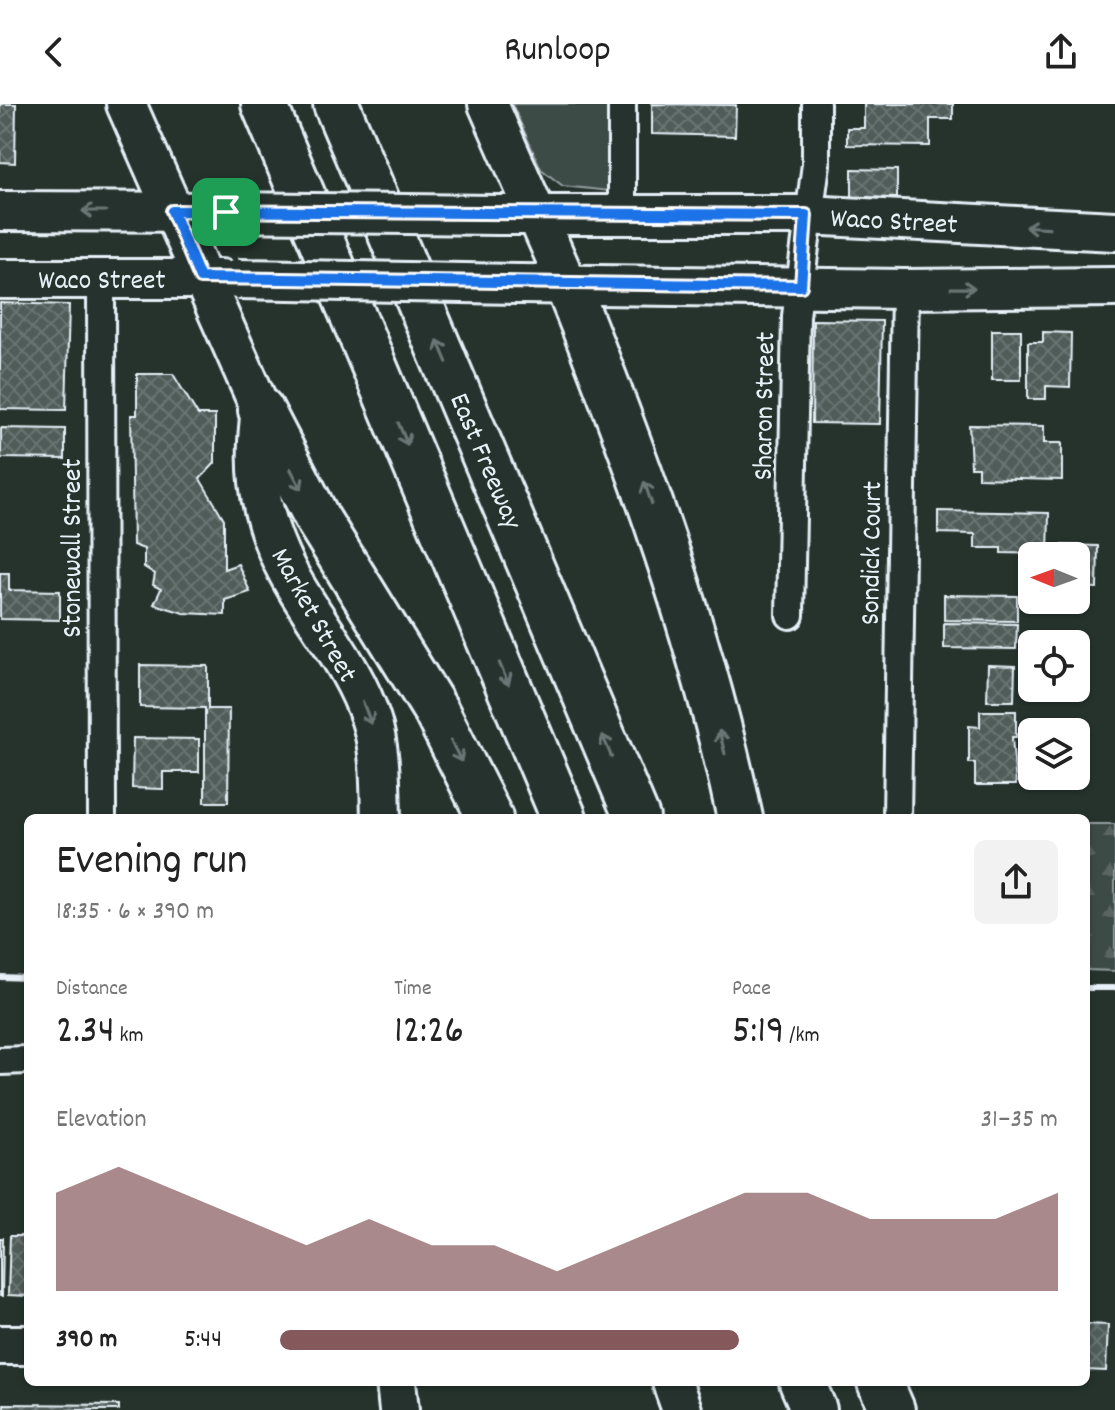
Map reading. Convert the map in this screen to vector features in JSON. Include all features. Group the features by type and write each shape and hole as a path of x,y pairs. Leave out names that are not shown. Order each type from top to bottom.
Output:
{"highway":[{"path":"264,104 562,814"},
{"name":"East Freeway","path":"336,104 635,814"},
{"path":"567,284 627,433 683,600 739,814"},
{"path":"261,410 318,520 436,711 488,814"},
{"path":"804,1386 814,1410"},
{"path":"882,1386 894,1410"},
{"path":"887,1386 894,1410"}],"main road":[{"path":"126,104 200,278 261,410"},
{"path":"488,104 518,215 567,284"},
{"name":"Waco Street","path":"0,211 806,215 1115,231"},
{"name":"Waco Street","path":"0,279 200,278 905,289 1115,287"},
{"name":"Market Street","path":"261,410 255,456 258,486 279,554 352,674 372,722 381,814"},
{"path":"0,1345 24,1345"},
{"path":"396,1386 399,1410"},
{"path":"673,1386 682,1410"}],"street":[{"path":"622,104 622,215"},
{"name":"Sharon Street","path":"790,615 796,316 806,215 816,164 816,104"},
{"name":"Stonewall Street","path":"101,278 102,814"},
{"name":"Sondick Court","path":"897,814 905,289"},
{"path":"0,1061 24,1060"}],"green space":[{"path":"512,104 609,104 609,191 563,186 541,169"},
{"path":"1090,824 1115,824 1115,971 1090,970"}],"building":[{"path":"0,104 16,104 15,163 0,162"},
{"path":"652,104 736,105 735,136 652,134"},
{"path":"864,104 953,104 953,119 930,119 930,146 847,145 847,128 864,128"},
{"path":"852,169 897,170 897,198 852,197"},
{"path":"0,303 69,305 66,410 0,409"},
{"path":"813,320 882,321 880,424 812,423"},
{"path":"992,330 1021,330 1021,380 992,380"},
{"path":"1043,332 1071,333 1070,387 1046,386 1046,399 1028,399 1028,342 1043,342"},
{"path":"137,374 173,374 198,415 215,415 215,463 200,479 224,519 224,569 238,564 250,592 225,600 225,615 184,613 154,604 161,589 153,585 155,574 144,567 144,549 133,545 131,415 137,415"},
{"path":"969,425 1044,426 1044,443 1062,443 1062,480 978,478 978,467 971,467"},
{"path":"1,428 65,429 65,459 1,458"},
{"path":"938,511 1049,513 1048,542 1018,542 1018,553 1001,553 1001,548 975,548 975,534 938,533"},
{"path":"1090,546 1098,546 1097,588 1090,588"},
{"path":"0,573 9,573 9,590 60,591 60,620 0,619"},
{"path":"944,595 1017,596 1017,621 944,620"},
{"path":"944,623 1017,624 1016,649 944,648"},
{"path":"140,665 208,666 208,709 229,709 228,802 205,802 205,708 140,707"},
{"path":"988,665 1015,666 1014,701 987,701"},
{"path":"980,711 1016,711 1016,737 1012,737 1016,785 975,785 975,763 969,763 969,726 980,727"},
{"path":"133,738 199,739 199,772 163,772 163,789 132,788"},
{"path":"10,1236 24,1236 24,1296 8,1295"},
{"path":"0,1238 3,1238 2,1296 0,1296"},
{"path":"1090,1324 1108,1325 1106,1371 1090,1370"},
{"path":"4,1404 119,1405 119,1410 4,1410"}],"railway":[{"path":"0,977 24,978"},
{"path":"1090,988 1115,988"}],"route":[{"path":"172,211 226,212 806,215 801,286 200,278 172,211"}]}
